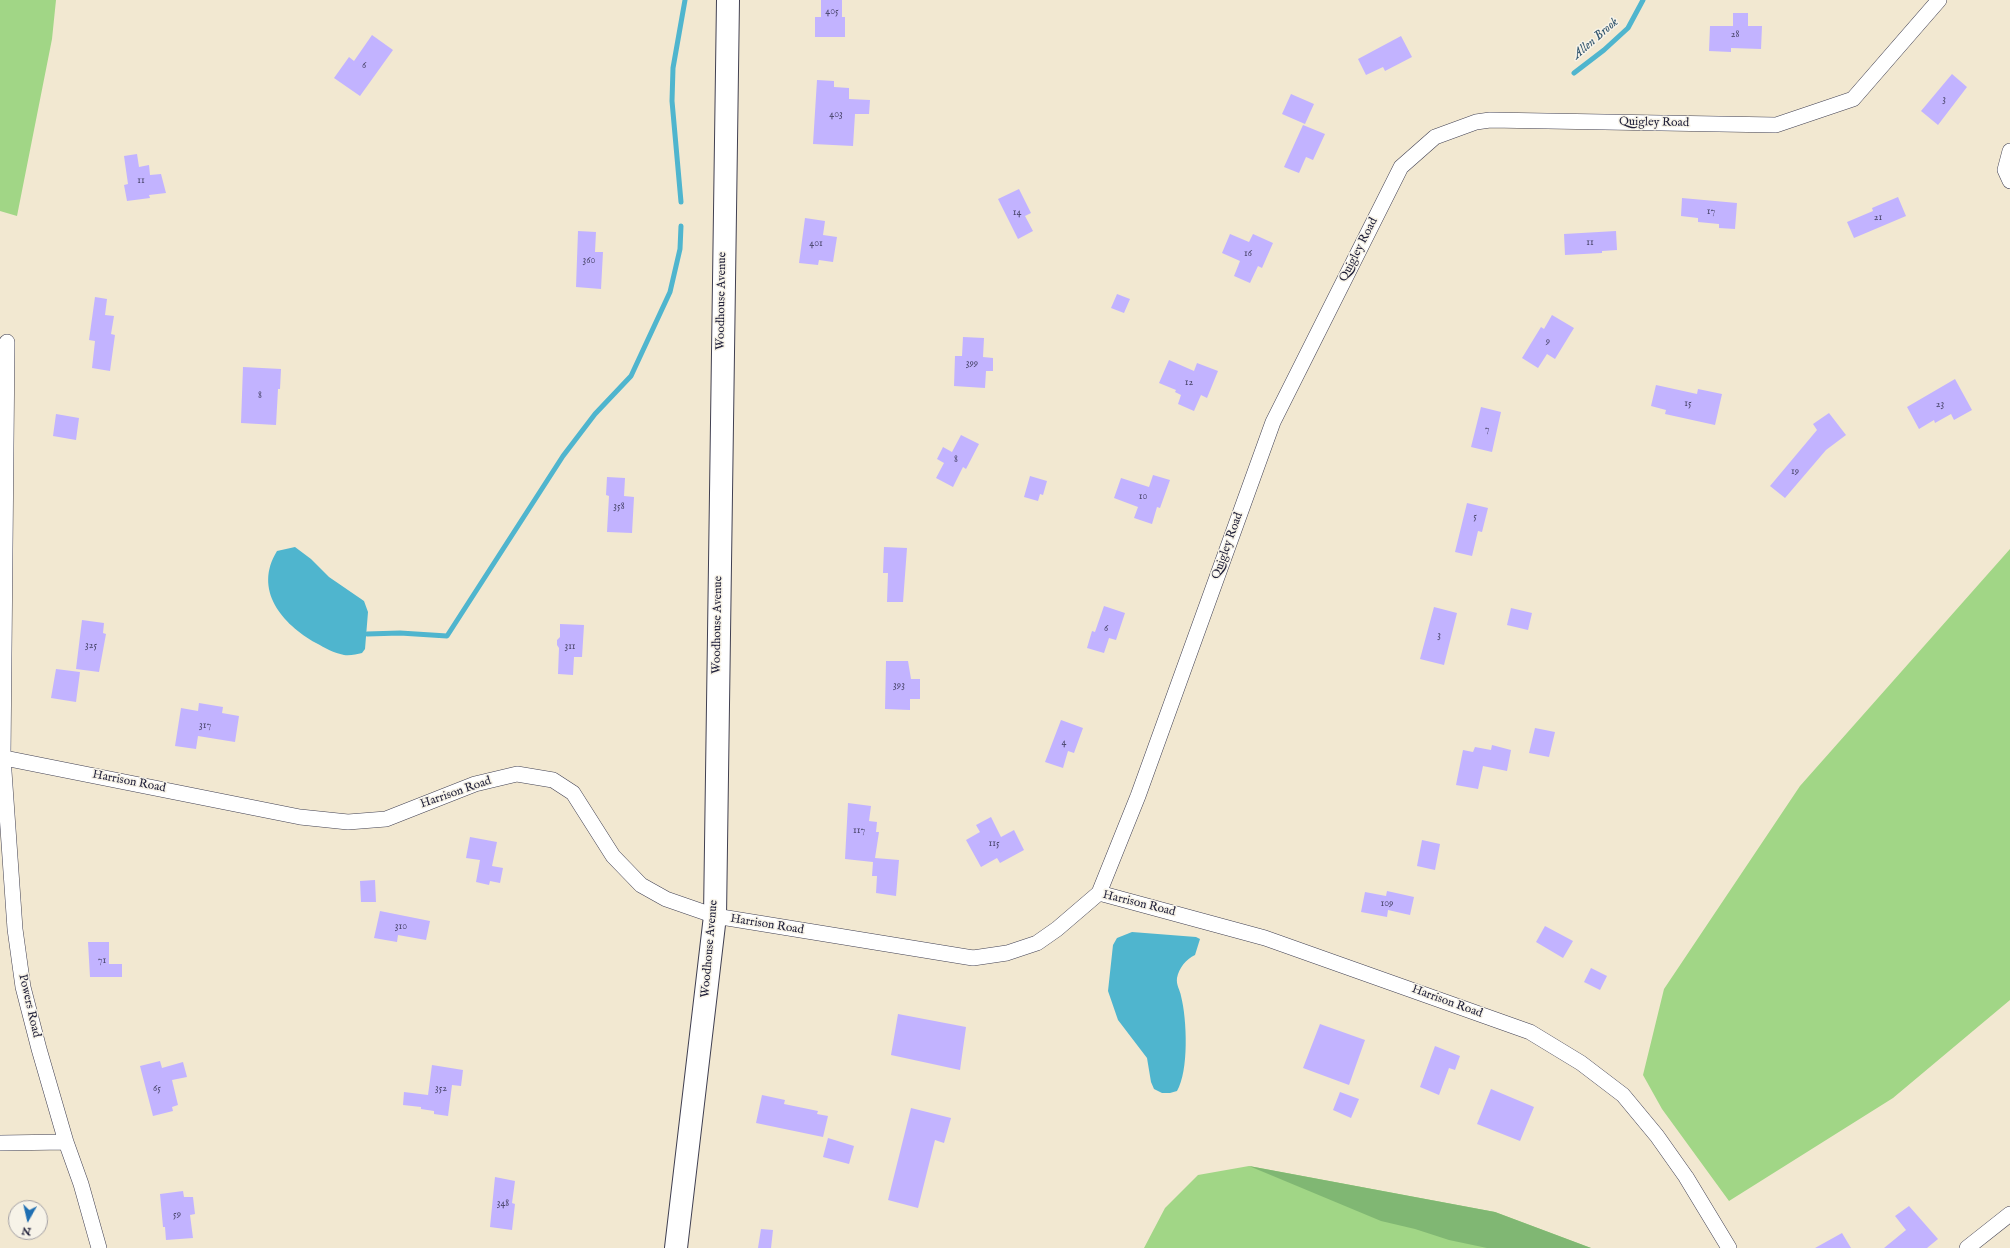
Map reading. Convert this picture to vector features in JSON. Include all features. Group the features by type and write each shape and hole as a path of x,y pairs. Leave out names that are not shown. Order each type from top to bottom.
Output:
{"main road":[{"name":"Woodhouse Avenue","path":"676,1248 714,916 728,0"}],"street":[{"name":"Quigley Road","path":"1098,892 1138,796 1273,422 1401,167 1435,137 1476,122 1490,120 1776,125 1853,99 1939,0"},
{"path":"2010,151 2006,170 2010,181"},
{"path":"2,757 6,342"},
{"name":"Harrison Road","path":"2,757 300,817 348,822 386,819 475,784 517,774 552,780 573,794 613,856 641,885 666,899 714,916 973,958 1007,953 1037,943 1057,929 1098,892 1265,938 1530,1032 1581,1064 1623,1094 1657,1136 1686,1177 1729,1248"},
{"name":"Powers Road","path":"2,757 15,929 23,987 66,1142 81,1184 99,1248"},
{"path":"0,1143 66,1142"},
{"path":"1968,1248 2010,1214"}],"green space":[{"path":"0,0 56,0 52,39 17,216 0,211"},
{"path":"2010,549 2010,1000 1893,1098 1729,1201 1662,1109 1643,1075 1664,989 1800,786"},
{"path":"1249,1166 1495,1212 1591,1248 1144,1248 1165,1208 1198,1175"},
{"path":"1249,1166 1495,1212 1591,1248 1487,1248 1449,1240 1415,1229 1381,1221"}],"water":[{"path":"295,547 311,559 329,577 364,601 368,612 365,649 362,653 344,655 333,652 304,635 282,616 270,592 268,579 270,565 277,551"},
{"path":"1132,932 1196,937 1200,939 1195,955 1183,964 1177,978 1185,1018 1186,1045 1184,1071 1181,1082 1177,1091 1170,1093 1162,1093 1154,1089 1151,1082 1147,1058 1118,1020 1108,991 1113,945 1117,938"}],"building":[{"path":"821,0 842,0 842,17 845,17 845,37 815,37 815,17 821,17"},
{"path":"1733,13 1748,13 1748,26 1762,26 1761,49 1731,48 1731,52 1709,51 1710,26 1733,26"},
{"path":"372,35 393,50 360,96 334,78 349,57 354,61"},
{"path":"1401,36 1412,57 1385,71 1383,67 1366,75 1358,59"},
{"path":"1952,74 1967,87 1938,125 1921,111"},
{"path":"817,80 834,81 834,87 849,88 849,99 870,100 869,114 855,114 853,146 813,144"},
{"path":"1291,94 1314,104 1305,124 1282,114"},
{"path":"1303,125 1325,134 1313,160 1306,157 1299,173 1284,167"},
{"path":"137,154 139,167 149,165 150,175 161,174 166,193 149,195 150,198 127,201 124,185 128,184 124,156"},
{"path":"1019,189 1031,213 1025,216 1033,231 1018,239 998,199"},
{"path":"1898,197 1906,216 1854,238 1847,222 1873,211 1872,208"},
{"path":"1682,198 1737,203 1735,229 1719,228 1719,224 1698,222 1698,218 1681,216"},
{"path":"805,218 825,221 823,235 837,237 833,262 819,260 818,265 799,263"},
{"path":"578,231 596,232 595,252 603,252 601,289 576,287"},
{"path":"1616,231 1617,250 1602,251 1602,253 1565,255 1564,234"},
{"path":"1230,234 1249,242 1253,234 1273,243 1262,268 1258,266 1250,283 1234,276 1240,261 1222,253"},
{"path":"1117,294 1130,299 1124,313 1111,308"},
{"path":"95,297 107,299 105,315 114,316 111,334 115,335 110,371 92,368 95,341 89,340"},
{"path":"1552,315 1574,328 1555,359 1547,354 1538,368 1522,358 1541,327 1544,329"},
{"path":"963,337 984,338 983,357 993,358 993,371 986,371 985,388 954,386 955,356 962,356"},
{"path":"1169,360 1194,371 1197,363 1218,371 1207,398 1201,395 1194,411 1178,404 1181,395 1175,392 1176,390 1159,383"},
{"path":"243,367 281,369 280,389 278,389 276,425 241,423"},
{"path":"1955,379 1972,410 1954,420 1951,414 1935,423 1934,420 1919,429 1907,407"},
{"path":"1656,385 1697,394 1698,389 1722,394 1715,425 1665,414 1666,410 1651,406"},
{"path":"1481,407 1501,412 1492,452 1471,447"},
{"path":"1829,413 1846,435 1826,450 1785,498 1770,486 1817,430 1813,424"},
{"path":"56,414 79,418 76,440 53,436"},
{"path":"961,435 979,444 966,469 963,467 953,487 936,478 944,463 937,459 943,447 952,452"},
{"path":"1153,475 1170,480 1160,508 1157,507 1152,524 1134,518 1138,507 1114,498 1121,478 1149,487"},
{"path":"1030,476 1047,481 1043,495 1040,494 1038,501 1024,497"},
{"path":"607,477 625,478 624,496 634,497 632,533 607,532 609,496 606,495"},
{"path":"1467,503 1488,508 1482,532 1478,531 1472,556 1455,552"},
{"path":"884,547 907,548 903,602 887,602 888,573 883,573"},
{"path":"1104,606 1125,613 1116,640 1109,638 1104,653 1087,648 1092,631 1095,632"},
{"path":"1434,607 1457,613 1444,665 1420,659"},
{"path":"1511,608 1532,613 1528,630 1507,625"},
{"path":"82,620 104,623 103,633 106,634 99,672 76,669"},
{"path":"560,624 584,625 582,657 574,657 573,675 558,674 559,648 557,645 557,640 560,637"},
{"path":"886,661 908,661 911,679 920,679 920,699 910,699 910,710 885,709"},
{"path":"56,669 80,672 76,702 51,698"},
{"path":"199,703 223,707 222,713 239,716 235,742 198,736 196,749 175,746 181,708 198,711"},
{"path":"1061,720 1083,728 1074,753 1068,751 1063,768 1045,762"},
{"path":"1535,728 1555,732 1549,757 1529,753"},
{"path":"1492,745 1511,750 1507,771 1483,766 1478,789 1456,785 1463,750 1473,752 1475,747 1491,750"},
{"path":"848,803 871,806 869,821 877,822 876,832 879,832 875,858 899,860 896,896 876,893 877,876 872,876 873,862 845,859"},
{"path":"991,817 1001,837 1014,830 1024,850 1000,863 997,858 981,867 966,840 980,832 976,825"},
{"path":"470,837 497,842 492,866 503,868 500,883 490,881 489,885 476,882 480,860 466,858"},
{"path":"1422,840 1440,844 1435,870 1417,866"},
{"path":"375,880 376,902 361,902 360,881"},
{"path":"1387,891 1414,897 1410,915 1388,910 1387,917 1361,912 1365,892 1386,896"},
{"path":"380,911 430,921 426,940 398,935 397,942 374,938"},
{"path":"1545,926 1573,941 1563,958 1536,942"},
{"path":"88,942 109,942 109,964 122,964 122,977 90,977"},
{"path":"1591,968 1607,976 1600,990 1584,982"},
{"path":"898,1014 966,1027 960,1070 891,1055"},
{"path":"1320,1024 1365,1040 1349,1085 1303,1068"},
{"path":"1435,1046 1460,1056 1455,1070 1449,1068 1439,1095 1420,1087"},
{"path":"160,1061 162,1068 183,1062 187,1077 172,1080 178,1105 172,1107 173,1111 153,1116 140,1066"},
{"path":"432,1065 463,1070 461,1086 452,1085 448,1116 434,1114 434,1111 421,1109 421,1107 403,1105 404,1092 428,1095"},
{"path":"1491,1089 1534,1107 1520,1141 1477,1124"},
{"path":"1340,1092 1359,1099 1351,1118 1333,1110"},
{"path":"762,1095 785,1100 784,1104 818,1111 817,1114 828,1116 823,1137 756,1123"},
{"path":"911,1108 951,1118 944,1143 935,1140 918,1208 888,1200"},
{"path":"828,1138 854,1146 849,1164 823,1157"},
{"path":"495,1177 515,1181 512,1203 515,1204 512,1230 490,1227"},
{"path":"183,1191 184,1197 193,1197 195,1214 190,1215 193,1238 166,1240 165,1227 163,1227 160,1194"},
{"path":"1909,1206 1938,1239 1927,1248 1884,1248 1906,1230 1895,1216"},
{"path":"761,1229 773,1230 771,1248 758,1248"},
{"path":"1842,1233 1851,1248 1815,1248"}],"waterway":[{"path":"681,202 672,101 673,68 685,0"},
{"name":"Allen Brook","path":"1574,73 1604,50 1628,28 1643,0"},
{"path":"367,634 400,633 447,636 563,456 595,414 631,376 670,292 680,249 681,226"}]}
